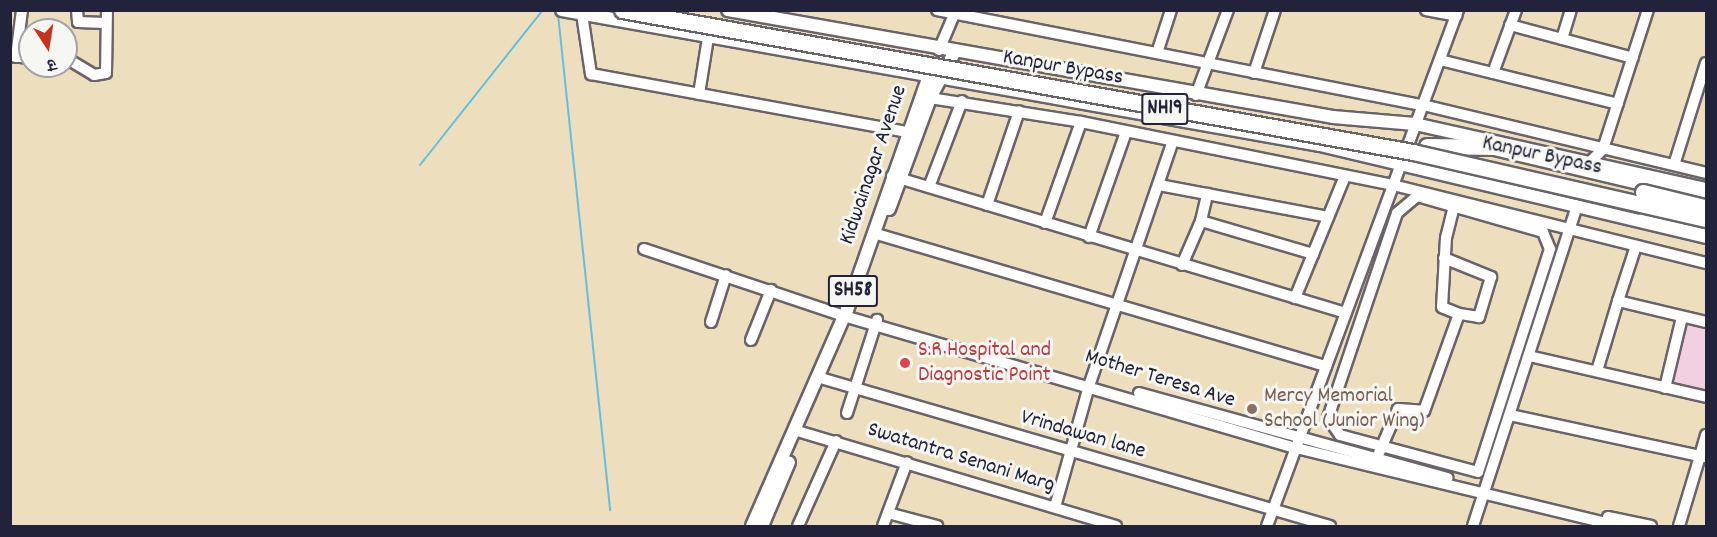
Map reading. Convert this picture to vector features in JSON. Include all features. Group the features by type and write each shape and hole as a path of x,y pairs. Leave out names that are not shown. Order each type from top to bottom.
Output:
{"highway":[{"name":"Kanpur Bypass","path":"622,10 1420,149 1707,219"},
{"name":"Kanpur Bypass","path":"672,10 1420,149 1707,208"},
{"path":"1420,149 1494,147 1672,186 1707,197"},
{"path":"1420,149 1463,171 1707,229"}],"main road":[{"path":"728,10 954,53 1196,95 1332,117 1415,124 1592,160 1707,189"},
{"path":"571,12 932,80 1320,145 1399,167 1577,205 1707,237"},
{"name":"Kidwainagar Avenue","path":"752,526 824,379 896,178 930,98 939,50"},
{"name":"Kidwainagar Avenue","path":"762,526 798,431 880,235 908,132 932,80 954,53"}],"street":[{"path":"13,56 22,10"},
{"path":"77,10 78,22 105,23"},
{"path":"78,66 93,75 106,73 107,10"},
{"path":"937,10 954,15 990,14 1208,64 1423,105 1707,173"},
{"path":"1157,53 1171,10"},
{"path":"1196,95 1228,10"},
{"path":"1254,73 1275,10"},
{"path":"1267,526 1457,13 1426,10"},
{"path":"1493,73 1516,10"},
{"path":"1562,39 1571,10"},
{"path":"1592,160 1603,149 1648,10"},
{"path":"571,12 591,74 908,132"},
{"path":"939,50 954,15"},
{"path":"954,15 954,53"},
{"path":"1510,25 1633,58"},
{"path":"699,94 708,38"},
{"path":"1440,60 1618,104"},
{"path":"1674,165 1701,96 1707,63"},
{"path":"930,98 962,101 1081,122 1172,143 1393,185 1571,226 1635,246 1707,263"},
{"path":"929,187 962,101"},
{"path":"987,205 1019,111"},
{"path":"1045,223 1081,122"},
{"path":"1089,237 1126,132"},
{"path":"1055,507 1090,382 1138,252 1172,143"},
{"path":"1295,298 1345,176"},
{"path":"896,178 1346,313"},
{"path":"1159,184 1328,217"},
{"path":"1182,265 1201,221 1207,194"},
{"path":"1417,196 1454,207 1543,232 1550,249 1478,472 1340,435 1327,412 1397,213 1417,196"},
{"path":"1473,526 1577,205"},
{"path":"1444,258 1491,277 1479,317 1459,314 1442,307 1444,258 1454,207"},
{"path":"1201,221 1313,254"},
{"path":"880,235 1326,366"},
{"path":"1597,371 1635,246"},
{"path":"644,249 846,313 1090,382 1297,445 1376,463 1619,526"},
{"path":"711,322 726,275"},
{"path":"752,340 771,290"},
{"path":"1618,301 1707,322"},
{"path":"1376,463 1398,409 1424,411 1459,314"},
{"path":"1665,388 1682,317"},
{"path":"847,413 876,322"},
{"path":"1528,356 1707,397"},
{"name":"Vrindawan lane","path":"824,379 1330,526"},
{"path":"1510,415 1703,457"},
{"name":"Swatantra Senani Marg","path":"798,431 1055,507 1081,521 1116,526"},
{"path":"1679,526 1703,457 1707,435"},
{"path":"798,526 836,441"},
{"path":"883,526 907,462"},
{"path":"1485,491 1651,526"},
{"path":"888,513 938,526"}],"shaded area":[{"path":"1684,320 1706,325 1706,389 1669,381"}],"waterway":[{"path":"420,165 543,10"},
{"path":"558,14 610,510"}],"place":[{"name":"S.R Hospital and Diagnostic Point","path":"905,363"},
{"name":"Mercy Memorial School (Junior Wing)","path":"1252,409"}]}
